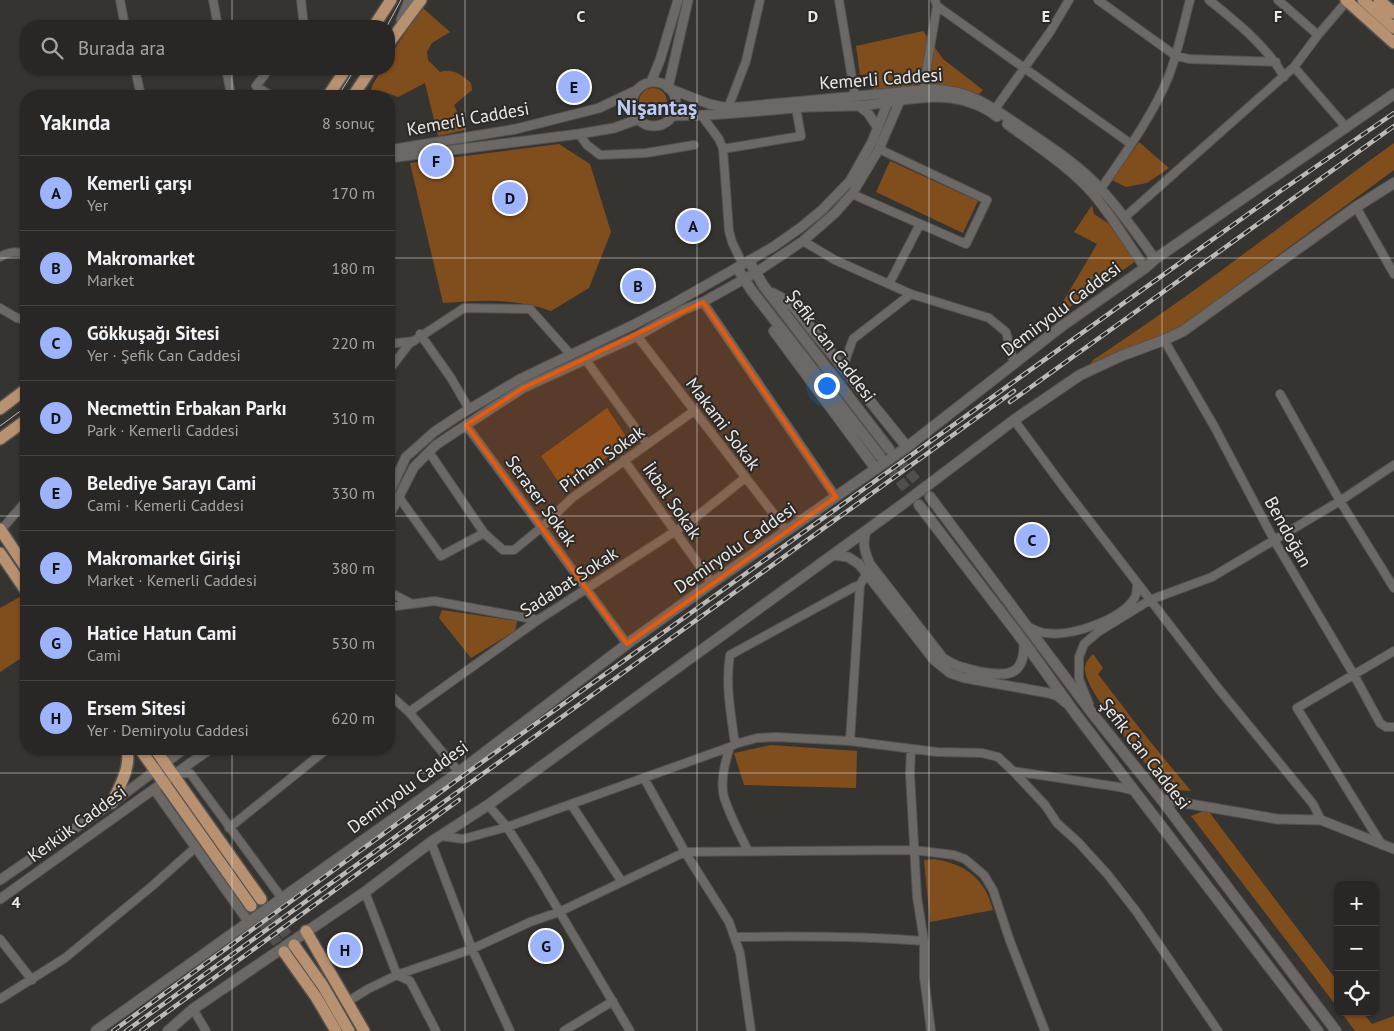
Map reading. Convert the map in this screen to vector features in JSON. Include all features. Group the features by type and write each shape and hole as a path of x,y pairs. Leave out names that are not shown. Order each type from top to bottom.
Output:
{"main road":[{"path":"378,20 391,0"},
{"path":"395,35 421,0"},
{"path":"1346,0 1394,43"},
{"path":"1363,0 1394,28"},
{"path":"1379,0 1394,13"},
{"path":"332,90 342,75"},
{"path":"357,90 368,75"},
{"name":"Demiryolu Caddesi","path":"96,1031 281,897 459,772 627,644 786,530 908,447 1062,326 1155,259 1394,94"},
{"path":"168,1031 193,1009 365,892 431,842 488,805 866,531 1014,420 1080,375 1183,331 1356,207 1394,183"},
{"name":"Şefik Can Caddesi","path":"743,265 755,273 889,449"},
{"name":"Şefik Can Caddesi","path":"743,265 743,279 880,456"},
{"path":"770,292 783,298 794,307 908,447"},
{"path":"757,297 760,309 774,330 876,469"},
{"path":"1,405 20,393"},
{"path":"0,439 20,424"},
{"name":"Şefik Can Caddesi","path":"930,497 1092,713 1161,799 1336,1031"},
{"name":"Şefik Can Caddesi","path":"919,504 1318,1031"},
{"path":"0,530 20,559"},
{"path":"0,553 20,581"},
{"path":"112,803 127,768 128,755"},
{"path":"144,755 155,769 169,778 261,899"},
{"path":"160,755 165,762 169,778 250,906"},
{"path":"306,931 364,1031"},
{"path":"336,1031 289,949 331,998 349,1031"}],"street":[{"path":"120,0 125,20"},
{"path":"213,0 217,20"},
{"path":"301,0 303,20"},
{"path":"377,20 383,0"},
{"path":"395,31 409,0"},
{"path":"651,82 660,60 678,0"},
{"path":"668,88 688,0"},
{"path":"728,108 746,61 760,0"},
{"path":"838,0 857,100 878,128"},
{"path":"995,109 1050,32 1069,0"},
{"path":"1098,0 1176,56 1189,59 1276,62"},
{"path":"1098,193 1131,144 1167,80 1176,56 1190,0"},
{"path":"1209,0 1238,24 1276,62 1284,77"},
{"path":"1278,0 1318,35"},
{"path":"1125,217 1146,201 1284,77 1294,67 1346,0"},
{"path":"923,90 936,3 1131,144"},
{"path":"1294,67 1346,127"},
{"path":"136,75 140,90"},
{"path":"227,75 230,90"},
{"path":"262,90 256,86 264,75"},
{"path":"651,82 658,82 668,88 675,98 676,104 672,116 662,124 656,125 650,125 639,119 632,108 632,102 637,90 651,82"},
{"name":"Kemerli Caddesi","path":"668,88 709,104 728,108 857,100 888,102 951,98 968,102 992,113 1098,193 1144,268"},
{"name":"Kemerli Caddesi","path":"672,116 702,116 796,108 857,100 904,91 943,89 957,92 979,99 1067,160 1098,193 1125,217 1155,259"},
{"name":"Kemerli Caddesi","path":"395,149 516,129 599,108 637,90"},
{"path":"395,503 414,467 436,445 523,388 638,336 683,310 703,302 755,273 803,241 835,213 852,194 879,149 904,91"},
{"path":"395,481 406,458 417,446 434,432 469,409 520,379 633,325 743,265 773,247 822,210 850,181 867,153 888,102"},
{"path":"722,149 801,136 796,108"},
{"path":"702,116 719,139 722,149 729,232 743,265"},
{"name":"Kemerli Caddesi","path":"395,157 579,134 614,128 639,119"},
{"path":"579,134 586,145 600,155 646,153 694,145"},
{"path":"852,194 966,244 987,200 879,149"},
{"path":"1356,207 1394,274"},
{"path":"889,284 920,224"},
{"path":"803,241 834,260 911,294 989,318 1006,332 1014,364"},
{"path":"0,257 7,253 20,252"},
{"path":"843,367 853,339 911,294"},
{"path":"703,302 836,497"},
{"path":"0,308 20,319"},
{"path":"395,362 409,344 464,308 530,310 571,355"},
{"path":"421,335 451,378 469,409"},
{"name":"Makami Sokak","path":"638,336 786,530"},
{"name":"Bendoğan","path":"1164,340 1214,426 1274,540 1354,675 1380,723 1386,727 1394,727"},
{"path":"395,343 414,341"},
{"name":"İkbal Sokak","path":"585,359 647,444"},
{"path":"1280,394 1340,501 1394,588"},
{"name":"Pirhan Sokak","path":"429,452 484,533 503,550 514,550 542,527 572,498 694,411"},
{"path":"1014,420 1137,584 1218,688 1313,804 1320,820"},
{"name":"Seraser Sokak","path":"466,425 627,644"},
{"name":"İkbal Sokak","path":"624,460 712,583"},
{"path":"1092,713 1079,679 1079,658 1084,644 1098,632 1150,600 1212,577 1340,501 1394,465"},
{"name":"Sadabat Sokak","path":"409,712 538,620 691,521 745,478"},
{"path":"398,496 441,556 484,533"},
{"path":"0,530 20,508"},
{"path":"866,531 864,550 870,564 943,658 956,667 996,675 1007,675 1018,668 1025,654 1024,642"},
{"path":"832,555 848,557 858,564 934,660 950,673 966,678 1049,693 1058,696 1071,707"},
{"path":"850,741 860,585 867,573"},
{"path":"1137,584 1142,600 1137,608"},
{"path":"1028,626 1045,633 1067,634 1085,629 1102,622 1127,607 1136,597 1137,584"},
{"path":"748,851 724,796 726,759 733,746 728,665 730,654 854,586 860,585"},
{"path":"395,595 412,604"},
{"path":"395,606 434,602 538,620"},
{"path":"1382,845 1297,708 1394,651"},
{"path":"395,701 409,712 459,772"},
{"path":"441,836 463,838 506,827 757,738 776,737 850,741 911,749 982,753 998,757 1045,805 1057,823 1079,843 1108,875 1136,911 1218,1031"},
{"path":"911,749 910,774 917,897 924,941 924,977 930,1031"},
{"name":"Kerkük Caddesi","path":"0,880 112,803 175,755"},
{"name":"Kerkük Caddesi","path":"0,899 202,755"},
{"path":"229,828 320,755"},
{"path":"1013,771 1135,791"},
{"path":"169,778 190,773 281,897"},
{"path":"644,778 685,852 729,922 742,962 751,1031"},
{"path":"154,788 248,921"},
{"path":"1161,799 1277,819 1320,820 1394,849"},
{"path":"571,804 622,882"},
{"path":"488,805 506,827 560,912 630,1031"},
{"path":"431,842 472,949 510,1031"},
{"path":"0,1000 65,958 196,847"},
{"path":"347,1002 396,971 472,949 530,922 560,912 685,852 914,850 965,859 984,875 993,890 1044,1031"},
{"path":"365,892 396,971 410,981 436,1031"},
{"path":"735,937 823,936 924,941"},
{"path":"0,938 32,980"},
{"path":"564,1031 613,1002"},
{"path":"193,1009 206,1031"}],"highlighted area":[{"path":"703,302 836,497 627,644 466,425 523,388"}],"shaded area":[{"path":"423,8 450,32 432,43 427,52 428,60 440,72 453,72 461,75 471,83 472,90 454,105 465,130 438,136 425,83 398,97 395,96 395,90 371,90 378,75 395,75 395,49"},
{"path":"923,31 943,59 983,90 979,94 933,85 873,89 870,74 860,75 856,46"},
{"path":"653,88 663,92 667,102 663,112 653,116 643,112 639,102 643,92"},
{"path":"1139,142 1169,168 1147,183 1126,187 1112,180"},
{"path":"1394,143 1394,170 1183,325 1155,339 1094,364 1091,363 1208,280"},
{"path":"559,144 590,164 611,232 589,288 551,311 524,304 498,301 443,303 410,163"},
{"path":"890,161 978,201 963,233 876,192"},
{"path":"1092,205 1094,214 1109,224 1136,261 1057,316 1064,300 1097,244 1074,232"},
{"path":"607,408 631,444 626,449 607,457 564,490 541,456"},
{"path":"20,597 20,659 0,672 0,608"},
{"path":"442,610 517,621 515,631 471,658 439,618"},
{"path":"1093,654 1103,668 1098,674 1191,791 1166,789 1107,712 1088,681 1085,670 1088,659"},
{"path":"771,745 857,751 856,788 744,785 734,753"},
{"path":"1204,811 1209,812 1334,977 1334,1003 1191,816"},
{"path":"935,859 956,865 973,875 985,889 993,910 930,922 924,860"},
{"path":"1344,1016 1365,1016 1372,1024 1394,1016 1394,1031 1355,1031"}],"tunnel":[{"path":"890,450 928,494"},
{"path":"881,457 919,505"},
{"path":"261,900 294,945"},
{"path":"252,907 284,952"}],"tram line":[{"path":"390,20 401,0"},
{"path":"342,90 351,75"},
{"path":"0,426 20,411"}],"railway":[{"path":"113,1031 464,775 1279,192 1394,113"},
{"path":"1010,402 1394,126"},
{"path":"126,1031 1014,391"},
{"path":"141,1031 459,800"}],"place":[{"name":"Belediye Sarayı Cami","path":"574,87"},
{"name":"Makromarket Girişi","path":"436,161"},
{"name":"Necmettin Erbakan Parkı","path":"510,198"},
{"name":"Kemerli çarşı","path":"693,226"},
{"name":"Makromarket","path":"638,286"},
{"name":"Gökkuşağı Sitesi","path":"1032,540"},
{"name":"Hatice Hatun Cami","path":"546,946"},
{"name":"Ersem Sitesi","path":"345,950"}],"district":[{"name":"Nişantaş","path":"657,107"}]}
